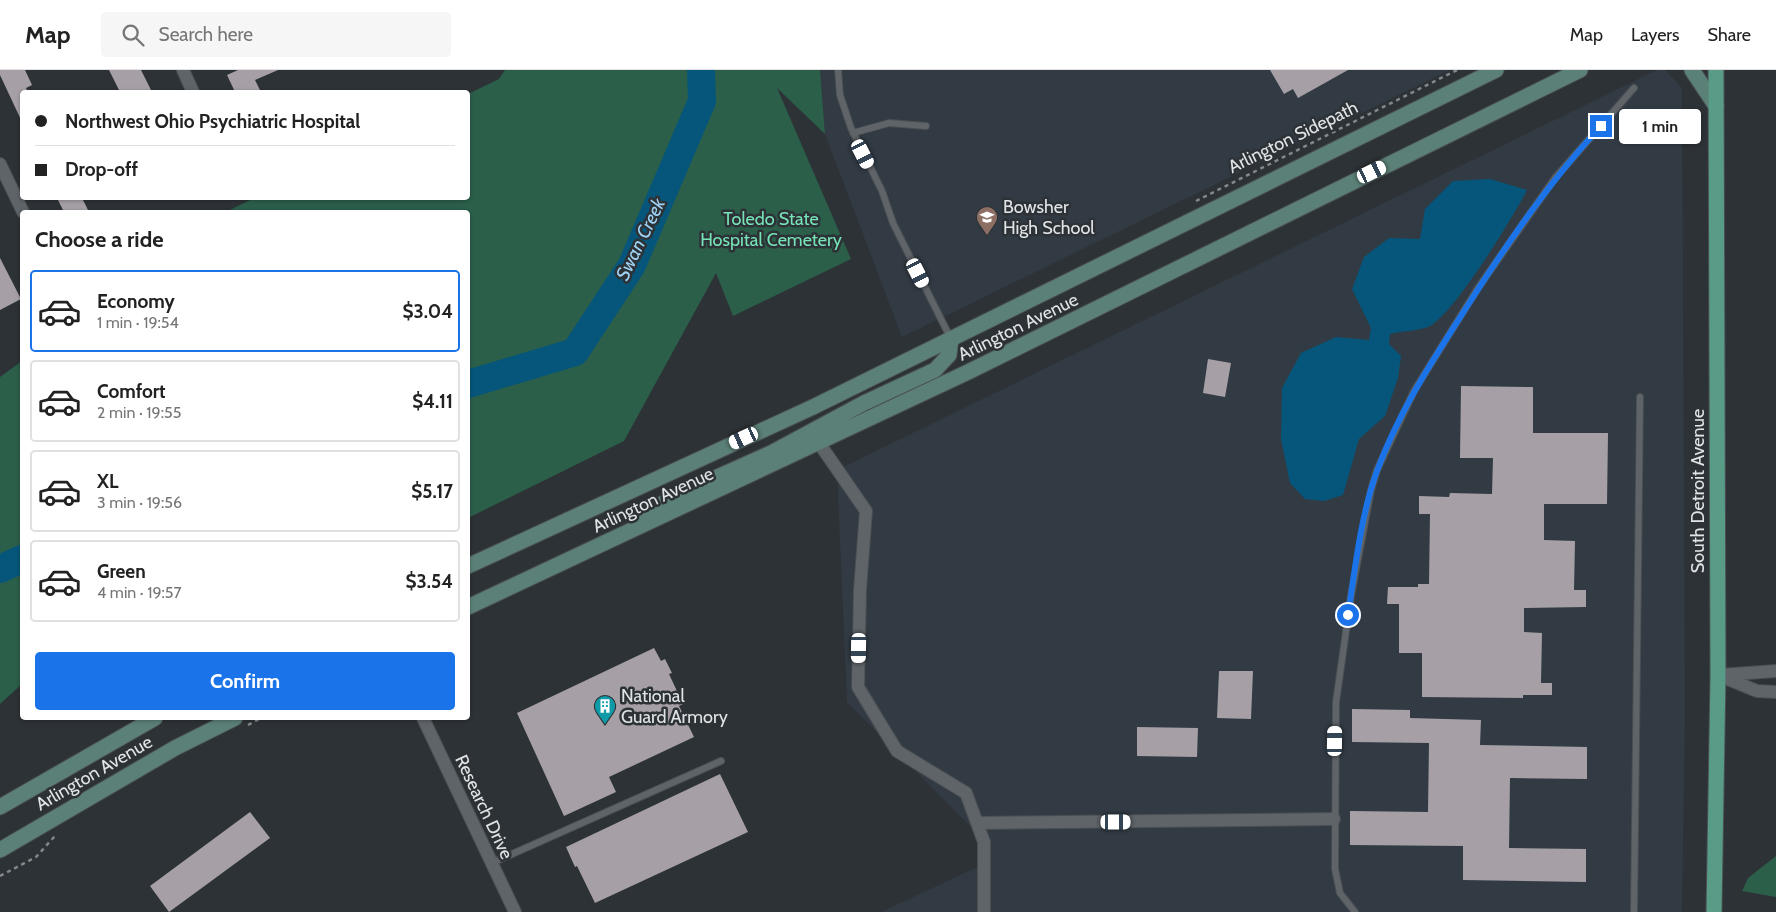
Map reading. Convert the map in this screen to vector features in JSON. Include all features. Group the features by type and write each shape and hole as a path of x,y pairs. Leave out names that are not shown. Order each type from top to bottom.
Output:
{"main road":[{"name":"South Detroit Avenue","path":"1714,912 1718,675 1716,77"}],"street":[{"path":"183,70 192,90"},
{"name":"Arlington Avenue","path":"470,565 813,407 1496,70"},
{"name":"Arlington Avenue","path":"470,606 968,372 1580,70"},
{"path":"1692,70 1716,106"},
{"path":"1716,77 1725,70"},
{"path":"0,164 22,210"},
{"path":"580,555 675,496 772,453 864,403 935,370 949,356 951,339"},
{"path":"819,443 866,511 860,590 858,687 897,751 966,792 984,842 984,912"},
{"path":"1718,675 1776,671"},
{"path":"1718,675 1757,691 1776,692"},
{"name":"Arlington Avenue","path":"0,807 152,720"},
{"name":"Arlington Avenue","path":"0,850 175,748 231,720"},
{"name":"Research Drive","path":"424,720 515,912"},
{"path":"977,823 1334,819"}],"lane":[{"path":"838,70 840,95 853,133 882,191 893,223 951,339"},
{"path":"1355,912 1346,902 1337,881 1334,819 1336,702 1351,596 1371,490 1377,470 1414,391 1478,288 1556,178 1634,88"},
{"path":"853,133 890,123 926,126"},
{"path":"1634,912 1640,397"},
{"path":"492,863 721,761"}],"path":[{"name":"Arlington Sidepath","path":"1203,215 1195,200 1457,70"},
{"path":"0,876 36,856 56,835"}],"shaded area":[{"name":"Bowsher High School","path":"820,70 1450,70 902,337 825,134"},
{"path":"1657,70 1665,70 1682,88 1685,713 1682,912 881,912 982,865 978,834 847,702 837,470"}],"green space":[{"name":"Toledo State Hospital Cemetery","path":"505,70 820,70 825,134 777,88 851,259 733,316 716,273 624,441 470,517 470,210 230,210 250,200 470,200 470,93 499,79"},
{"path":"20,362 20,686 0,704 0,377"},
{"path":"1776,856 1776,897 1742,891 1748,878"}],"water":[{"path":"1490,179 1527,190 1467,286 1439,319 1428,327 1390,334 1389,344 1401,356 1398,378 1385,416 1359,439 1343,495 1324,501 1305,499 1290,483 1281,439 1282,388 1301,353 1336,337 1369,340 1371,328 1352,289 1364,257 1389,238 1420,239 1425,209 1453,181"}],"building":[{"path":"0,70 25,70 32,85 26,88 27,90 20,90 20,118 0,75"},
{"path":"109,70 141,70 151,90 119,90"},
{"path":"238,70 278,70 255,80 260,90 234,90 227,75"},
{"path":"1270,70 1348,70 1298,98 1293,89 1284,94"},
{"path":"58,200 83,200 88,210 63,210"},
{"path":"0,258 20,300 0,310"},
{"path":"1208,359 1231,363 1225,397 1203,393"},
{"path":"1461,386 1533,387 1533,433 1608,433 1607,504 1544,504 1544,540 1575,541 1574,590 1586,590 1586,607 1524,608 1524,632 1542,633 1541,683 1552,683 1552,695 1523,695 1523,698 1422,697 1422,653 1399,653 1399,604 1387,604 1388,587 1418,587 1418,584 1429,584 1430,514 1419,514 1419,496 1449,497 1450,493 1492,494 1493,458 1460,458"},
{"name":"National Guard Armory","path":"654,648 661,661 665,659 672,673 669,674 683,704 679,706 694,737 609,777 616,792 564,816 517,713"},
{"path":"1219,671 1253,671 1251,719 1217,718"},
{"path":"1352,709 1410,710 1410,718 1481,720 1480,745 1587,747 1587,779 1510,778 1509,848 1586,849 1586,882 1463,880 1463,846 1350,845 1350,811 1428,812 1429,743 1352,742"},
{"path":"1137,727 1198,728 1197,757 1137,756"},
{"path":"720,774 748,832 595,903 566,847"},
{"path":"250,812 270,838 169,912 150,886"}],"waterway":[{"name":"Swan Creek","path":"470,383 575,352 632,265 702,101 701,70"},
{"name":"Swan Creek","path":"0,569 20,560"}],"place":[{"name":"Bowsher High School","path":"987,236"},
{"name":"National Guard Armory","path":"605,725"}],"route":[{"path":"1348,615 1371,490 1393,432 1414,391 1478,288 1532,211 1578,150 1601,126"}]}
